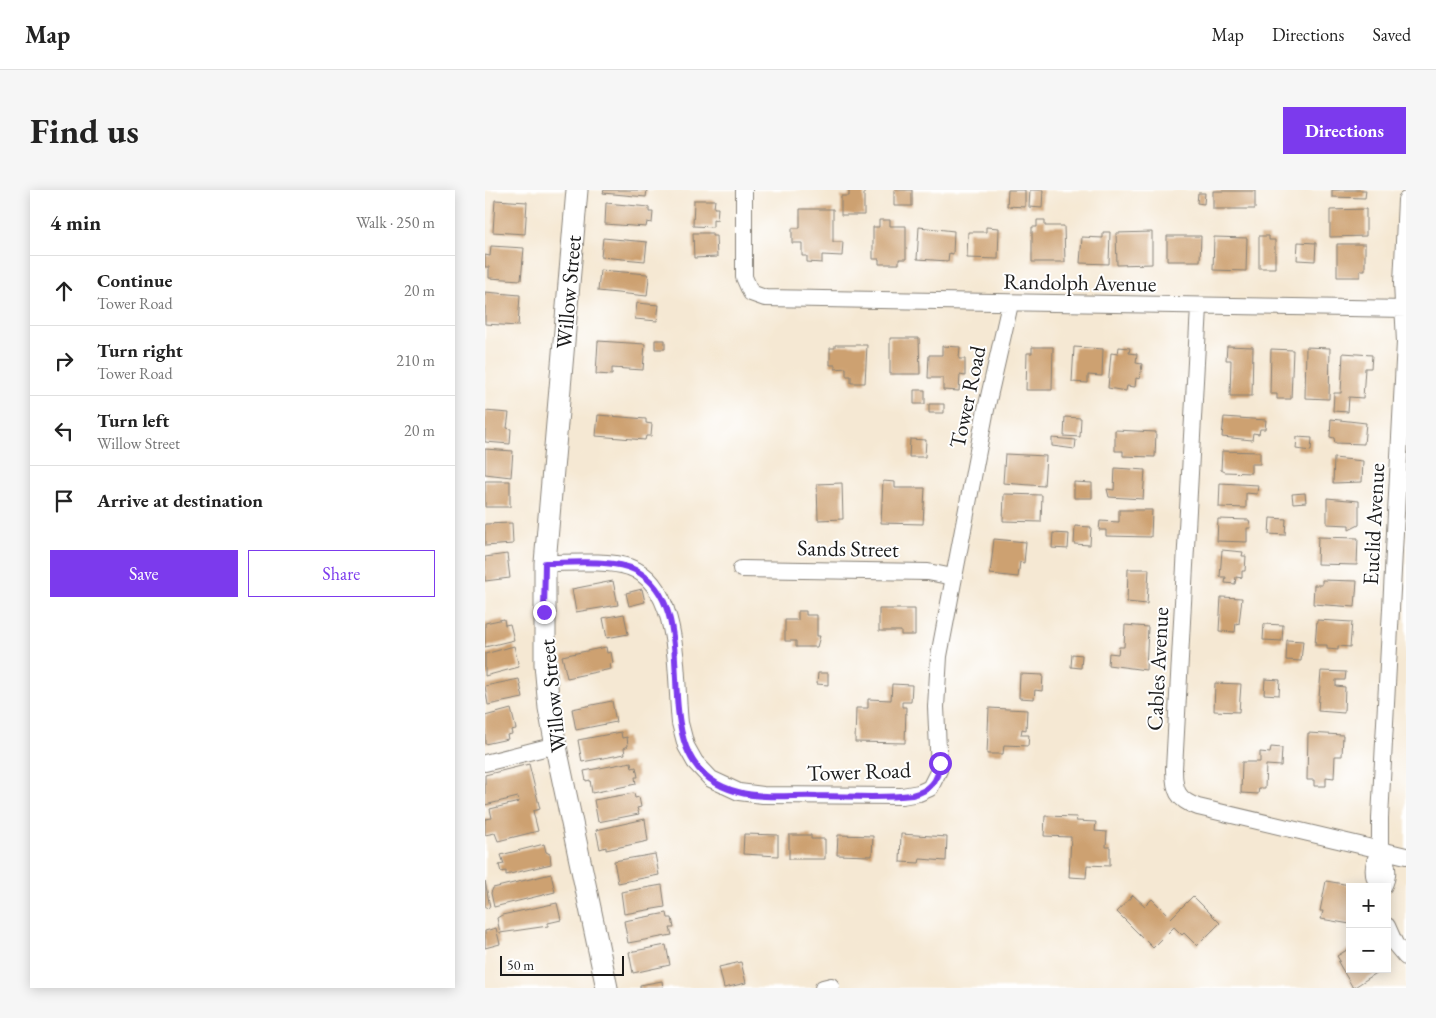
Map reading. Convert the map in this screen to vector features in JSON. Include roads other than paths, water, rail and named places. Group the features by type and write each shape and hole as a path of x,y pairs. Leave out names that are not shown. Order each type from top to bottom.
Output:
{"street":[{"name":"Willow Street","path":"577,190 545,563 545,664 556,745 607,988"},
{"name":"Randolph Avenue","path":"744,190 744,276 747,288 755,295 772,299 1404,309"},
{"name":"Euclid Avenue","path":"1378,883 1375,879 1374,864 1380,850 1380,818 1405,342 1403,244 1406,200"},
{"name":"Tower Road","path":"545,563 622,566 637,571 649,581 662,597 669,617 680,723 689,753 703,771 721,785 739,792 763,795 902,796 919,793 932,785 938,775 940,763 936,707 938,664 953,576 1010,304"},
{"name":"Cables Avenue","path":"1199,307 1173,769 1175,790 1181,800 1198,807 1406,856"},
{"name":"Sands Street","path":"741,568 928,572 953,576"},
{"path":"485,762 556,745"},
{"path":"1388,928 1395,944 1406,957"}]}
